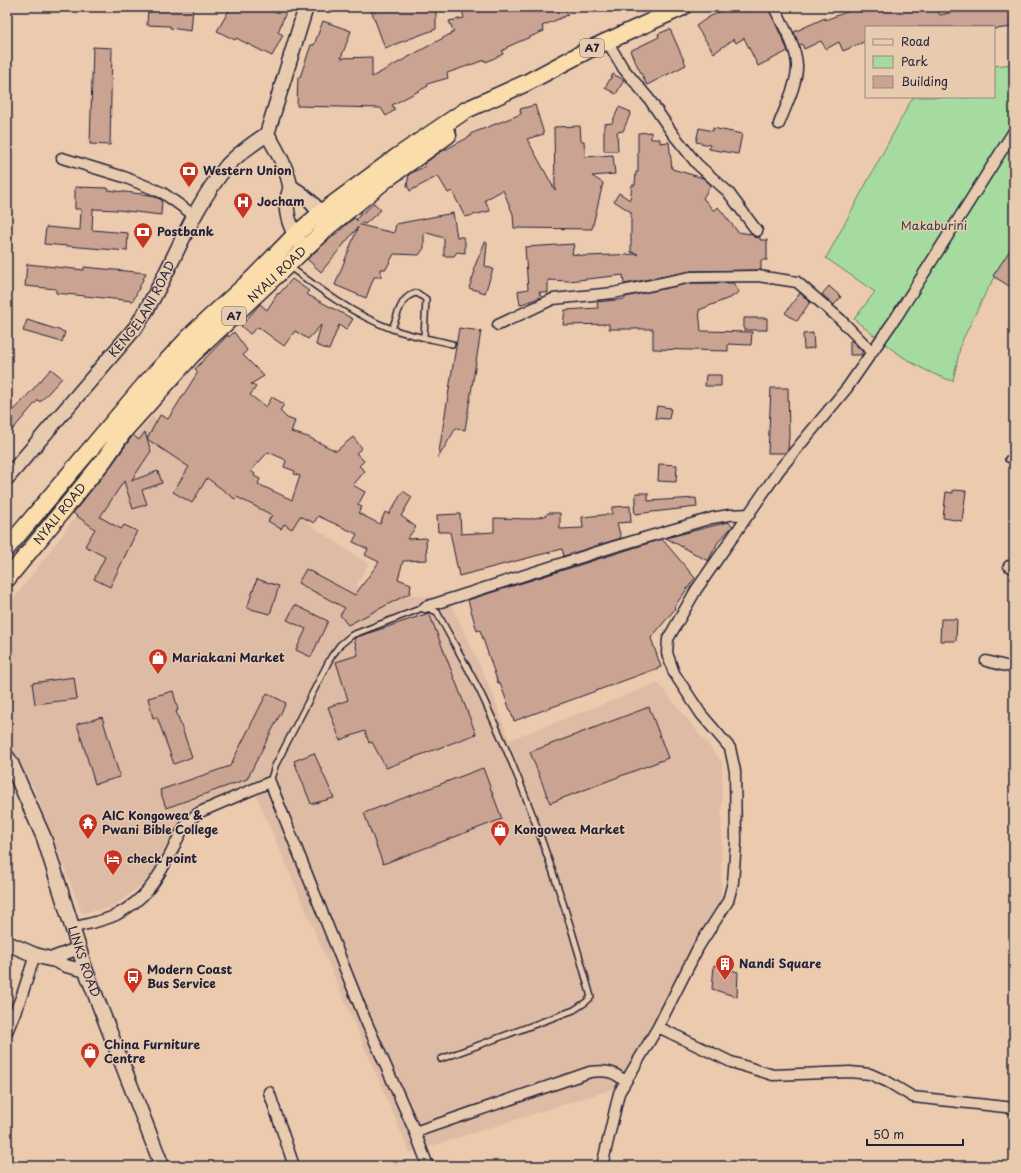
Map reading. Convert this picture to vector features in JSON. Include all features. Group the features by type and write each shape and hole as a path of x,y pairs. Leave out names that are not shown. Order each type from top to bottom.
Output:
{"highway":[{"name":"NYALI ROAD","path":"7,548 144,384 195,331 252,279 294,236 325,220 388,178 474,117 502,94 607,41 683,7"},
{"name":"NYALI ROAD","path":"7,579 104,460 124,431 194,354 288,265 304,248 325,220"}],"main road":[{"path":"304,248 294,236 287,207 291,187 281,156 267,134 306,7"},
{"name":"KENGELANI ROAD","path":"7,478 136,327 148,309 169,271 195,216 227,166 267,134"},
{"path":"291,187 301,193 325,220"},
{"name":"LINKS ROAD","path":"7,757 44,838 86,971 162,1166"},
{"path":"7,943 35,955 50,959"}],"street":[{"path":"774,7 794,50 797,65 793,88 779,124"},
{"path":"607,41 623,68 649,99 673,134 697,164 728,192 757,231"},
{"path":"602,1166 616,1105 625,1082 658,1027 699,946 728,901 733,882 736,842 735,771 730,748 701,714 674,673 666,653 668,639 696,590 780,469 847,388 872,352 943,245 1014,131"},
{"path":"62,158 124,177 163,192 195,216"},
{"path":"498,325 553,299 613,293 691,277 758,276 796,282 841,320 872,352"},
{"path":"425,607 614,547 712,518 728,514 750,514"},
{"path":"986,661 1014,668"},
{"path":"72,928 115,915 143,896 154,884 184,827 191,818 270,782 365,1019 415,1132 428,1166"},
{"path":"50,959 79,948"},
{"path":"7,1032 22,995 35,955"},
{"path":"50,959 66,966 86,971"},
{"path":"658,1027 724,1060 773,1075 850,1072 870,1074 888,1082 913,1097 1014,1108"},
{"path":"415,1132 590,1072 609,1071 618,1074 625,1082"},
{"path":"269,1092 294,1166"}],"lane":[{"path":"288,265 334,300 392,329 452,344"},
{"path":"392,329 405,298 409,294 417,293 426,299 424,337"},
{"path":"1008,459 1014,460"},
{"path":"270,782 279,759 331,657 340,645 352,636 425,607 437,612 484,699 548,857 579,952 591,997 574,1010 441,1059"}],"shaded area":[{"name":"Kongowea Market","path":"152,416 368,564 356,586 450,601 493,694 509,740 658,683 722,762 721,912 619,1087 410,1153 251,783 182,817 150,878 113,907 82,913 33,787 7,742 7,608"}],"green space":[{"name":"Makaburini","path":"1014,64 1014,247 987,290 961,343 953,381 926,370 900,355 854,319 875,292 826,258 912,98 995,98 995,66"}],"building":[{"path":"148,7 193,7 191,31 170,28 170,26 147,25"},
{"path":"231,7 288,7 278,32 283,35 272,56 236,38 235,40 217,31"},
{"path":"370,7 436,7 436,29 385,48"},
{"path":"461,7 564,7 568,15 542,26 544,31 507,47 502,51 503,54 486,62 485,60 447,73 448,78 427,84 428,86 392,105 395,110 386,116 381,108 297,106 298,77 300,77 311,45 314,45 323,21 351,31 341,58 372,57 372,77 454,32 449,21 464,18"},
{"path":"729,7 741,7 743,12 753,7 768,7 788,51 758,66 744,38 736,43 734,39 714,53 696,26 709,17"},
{"path":"860,7 936,7 940,15 974,7 1014,7 1014,27 995,29 995,26 865,26 865,41 843,51 839,42 826,49 821,41 804,49 802,44 799,45 794,32 825,18 825,20"},
{"path":"670,29 686,65 647,85 630,51 659,37 658,34"},
{"path":"93,47 112,48 110,145 90,144"},
{"path":"613,74 624,80 616,94 605,88"},
{"path":"535,105 544,134 527,139 555,190 554,127 580,126 581,141 584,141 585,157 613,155 615,174 592,176 603,183 592,229 514,228 513,214 503,190 485,200 490,211 465,217 452,191 448,193 438,176 410,191 407,185 409,174 426,166 424,164 437,154 471,136 470,134 521,114 520,109"},
{"path":"619,107 631,112 623,131 617,132 618,151 604,151 604,124 612,123"},
{"path":"699,128 713,131 713,128 742,134 738,154 709,149 710,145 696,142"},
{"path":"651,132 651,139 660,139 660,143 669,142 672,169 703,178 711,185 703,198 714,211 718,207 738,232 751,234 755,238 760,237 760,240 767,240 767,260 761,260 761,270 691,271 624,284 623,275 569,281 548,280 548,293 539,292 541,297 520,305 518,291 528,289 525,247 574,244 572,254 586,256 638,254 631,252 631,212 614,201 619,193 630,200 632,185 635,185 636,172 638,172 638,133"},
{"path":"75,187 108,188 108,190 150,195 162,200 161,215 118,210 93,209 92,230 128,233 127,251 44,244 46,227 80,230 81,209 75,209"},
{"path":"374,203 381,210 365,224 362,223 360,225 394,233 396,224 453,213 457,237 463,237 465,242 465,253 457,252 454,256 444,256 444,238 424,232 424,248 419,255 394,254 386,269 381,269 381,277 374,277 366,298 335,285 358,227 321,272 307,259 354,218 358,221 356,219"},
{"path":"485,242 487,243 485,266 493,269 485,293 469,288 475,271 473,270"},
{"path":"1014,244 1014,289 993,276"},
{"path":"27,264 84,270 84,267 146,273 133,301 56,293 56,289 25,286"},
{"path":"292,279 309,291 306,294 353,319 346,330 339,325 329,350 316,345 321,325 308,339 295,331 284,346 258,327 250,334 241,326 260,304 267,310 278,293 279,294"},
{"path":"692,283 733,283 739,292 729,299 699,310 701,331 752,332 751,345 728,344 728,351 653,349 653,329 609,329 609,324 563,325 565,310 598,308 597,302 625,299 625,297"},
{"path":"829,286 841,297 834,305 822,294"},
{"path":"800,293 810,302 797,321 785,313"},
{"path":"744,318 767,318 767,330 744,330"},
{"path":"27,320 65,332 62,342 23,331"},
{"path":"459,328 481,331 465,430 456,428 438,458"},
{"path":"234,332 247,350 243,355 264,376 251,384 256,387 250,395 266,407 272,397 284,404 280,411 287,418 295,421 291,432 308,437 336,451 353,437 362,448 356,453 364,461 359,466 365,471 353,485 365,492 358,505 362,507 358,513 380,524 385,512 389,514 403,491 412,497 401,516 416,527 407,539 426,538 427,560 403,561 398,579 411,584 410,593 348,625 340,615 345,608 298,583 306,569 355,595 379,562 365,555 368,549 353,542 357,534 318,516 314,523 300,516 292,529 284,524 281,529 268,521 272,515 237,497 235,499 207,478 192,503 173,492 189,467 147,439 160,415 168,419 198,372 195,369 228,335 229,337","holes":["268,452 286,461 284,467 295,471 294,474 300,476 292,500 258,484 260,479 254,476 255,474 251,471"]},
{"path":"813,333 814,348 804,349 803,334"},
{"path":"850,341 852,341 862,351 862,355 850,355"},
{"path":"51,369 62,378 40,402 38,400 7,436 7,418"},
{"path":"706,375 721,375 721,386 705,386"},
{"path":"771,388 788,388 789,436 788,450 785,453 768,453"},
{"path":"657,406 671,408 669,419 655,418"},
{"path":"145,432 151,451 131,481 158,471 162,483 142,490 147,504 133,509 124,481 100,517 121,529 124,525 137,531 110,587 94,579 105,557 85,546 95,529 73,513 111,466 133,435 139,440"},
{"path":"659,464 677,465 676,482 658,481"},
{"path":"953,490 966,491 962,521 943,518 946,492 953,493"},
{"path":"636,493 648,493 648,501 696,498 697,507 635,514 634,505 636,504"},
{"path":"630,506 631,522 617,523 621,538 564,556 562,549 459,576 450,532 438,532 437,515 460,514 461,534 494,532 494,518 530,519 545,516 548,513 560,513 560,529 583,528 582,517 612,514 612,507"},
{"path":"728,522 733,526 718,542 708,561 666,538"},
{"path":"662,539 695,578 674,607 675,609 651,638 661,667 514,721 500,683 498,683 480,630 477,631 468,600"},
{"path":"257,579 279,586 270,614 247,608"},
{"path":"295,605 328,621 311,657 296,650 306,629 287,620"},
{"path":"429,613 476,734 386,768 372,742 369,743 365,731 340,740 328,707 348,700 336,662 358,655 354,638"},
{"path":"941,619 957,619 956,641 940,641"},
{"path":"74,677 77,699 35,704 32,683"},
{"path":"173,691 178,710 176,711 192,757 174,764 157,717 153,718 148,698"},
{"path":"267,693 286,703 247,779 166,808 160,790 230,766"},
{"path":"649,707 668,758 550,803 530,752"},
{"path":"102,717 120,777 95,784 77,724"},
{"path":"314,753 334,798 311,804 294,761"},
{"path":"483,768 502,819 383,864 364,813"},
{"name":"Nandi Square","path":"714,965 738,972 737,997 712,989"}],"place":[{"name":"Western Union","path":"189,188"},
{"name":"Jocham","path":"243,219"},
{"name":"Postbank","path":"143,249"},
{"name":"Mariakani Market","path":"158,675"},
{"name":"AIC Kongowea & Pwani Bible College","path":"88,840"},
{"name":"Kongowea Market","path":"500,847"},
{"name":"check point","path":"113,876"},
{"name":"Nandi Square","path":"725,981"},
{"name":"Modern Coast Bus Service","path":"133,994"},
{"name":"China Furniture Centre","path":"90,1069"}]}
